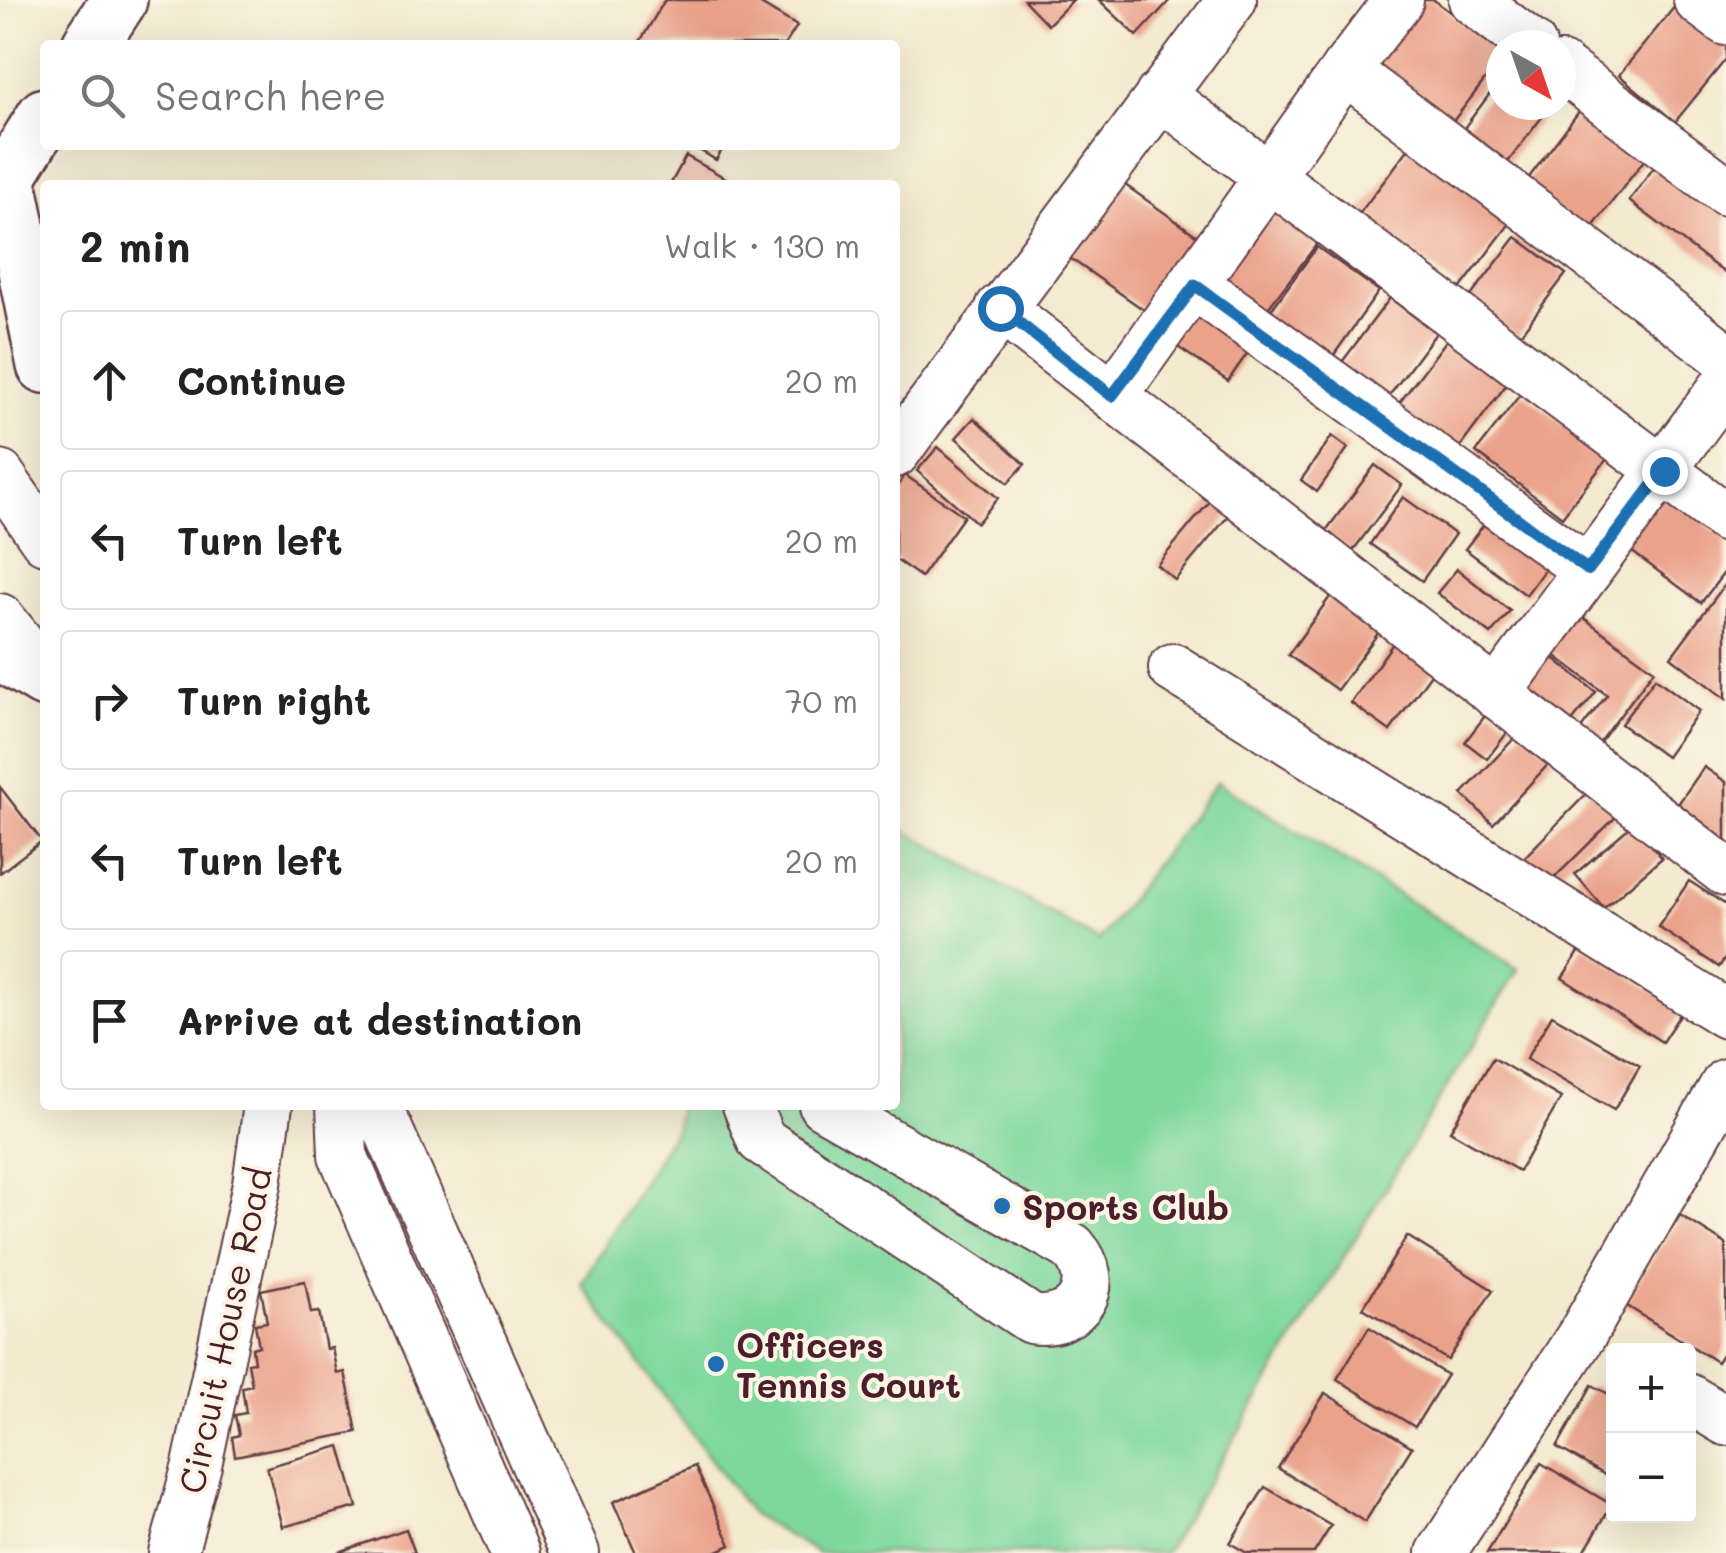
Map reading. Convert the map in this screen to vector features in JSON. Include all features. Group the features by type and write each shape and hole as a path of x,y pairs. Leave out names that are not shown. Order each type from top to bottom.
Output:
{"main road":[{"path":"93,40 119,0"},
{"path":"40,124 4,182 40,343"},
{"path":"0,652 40,673"}],"street":[{"path":"900,446 1232,0"},
{"path":"1112,396 1399,0"},
{"path":"1472,0 1512,30"},
{"path":"1698,0 1726,21"},
{"path":"1345,70 1726,357"},
{"path":"1576,77 1726,191"},
{"path":"1160,95 1726,518"},
{"path":"1195,285 1588,570"},
{"path":"1000,308 1726,872"},
{"path":"1496,694 1726,384"},
{"path":"0,474 40,533"},
{"path":"0,618 40,670"},
{"path":"1173,668 1726,1014"},
{"path":"1441,1553 1598,1342 1726,1083"},
{"name":"Circuit House Road","path":"173,1553 197,1465 253,1202 268,1110"},
{"path":"341,1110 343,1155 515,1553"},
{"path":"367,1110 386,1127 576,1553"},
{"path":"748,1110 761,1140 1031,1319 1048,1322 1062,1318 1076,1307 1086,1292 1088,1274 1072,1247 832,1110"},
{"path":"1696,1403 1726,1421"}],"green space":[{"name":"Sports Club","path":"1217,782 1518,969 1165,1553 818,1553 752,1515 581,1284 676,1128 678,1110 900,1110 900,828 1099,941"}],"building":[{"path":"665,0 754,0 797,26 788,40 641,40"},
{"path":"1024,0 1073,0 1048,25"},
{"path":"1099,0 1170,0 1137,36"},
{"path":"1410,0 1434,0 1486,40 1486,78 1447,129 1361,64"},
{"path":"1680,0 1726,24 1726,59 1675,122 1619,75"},
{"path":"1590,97 1655,146 1589,232 1524,184"},
{"path":"1486,99 1486,120 1540,120 1508,162 1464,128"},
{"path":"1416,139 1517,214 1460,289 1359,214"},
{"path":"699,150 722,150 716,160"},
{"path":"686,156 729,180 673,180"},
{"path":"1661,158 1726,208 1726,274 1629,201"},
{"path":"1114,177 1200,238 1147,312 1061,252"},
{"path":"1262,197 1320,240 1263,315 1206,272"},
{"path":"1516,237 1566,274 1518,337 1468,300"},
{"path":"1317,247 1379,291 1326,366 1263,321"},
{"path":"1390,298 1436,333 1383,404 1336,370"},
{"path":"1197,302 1255,342 1228,381 1169,341"},
{"path":"1449,337 1509,381 1454,455 1394,410"},
{"path":"1522,392 1607,459 1562,517 1476,452"},
{"path":"974,418 1025,464 1008,483 956,438"},
{"path":"1332,436 1348,448 1317,492 1301,480"},
{"path":"938,447 998,498 977,523 917,471"},
{"path":"1375,465 1402,485 1352,552 1325,532"},
{"path":"905,475 964,516 921,577 900,562 900,482"},
{"path":"1221,488 1239,503 1175,580 1157,565"},
{"path":"1660,489 1726,538 1726,570 1701,603 1619,542"},
{"path":"1403,497 1455,534 1422,581 1370,544"},
{"path":"1495,510 1555,555 1526,595 1465,549"},
{"path":"1457,569 1510,611 1491,634 1437,593"},
{"path":"1340,583 1389,618 1337,690 1288,655"},
{"path":"1726,583 1726,699 1671,657"},
{"path":"1569,607 1654,670 1598,745 1579,731 1607,695 1541,645"},
{"path":"1401,632 1441,660 1390,731 1351,703"},
{"path":"1540,647 1596,692 1569,725 1514,681"},
{"path":"1655,678 1699,711 1666,757 1621,724"},
{"path":"1491,708 1513,725 1487,759 1465,742"},
{"path":"1523,729 1554,758 1493,824 1462,794"},
{"path":"1704,767 1726,782 1726,844 1669,817"},
{"path":"1596,784 1623,810 1545,887 1520,862"},
{"path":"0,787 40,843 0,873"},
{"path":"1633,824 1662,858 1604,908 1575,874"},
{"path":"1689,881 1726,905 1726,957 1719,967 1658,927"},
{"path":"1583,946 1683,1010 1662,1042 1562,978"},
{"path":"1552,1015 1640,1066 1614,1110 1526,1059"},
{"path":"1493,1058 1561,1098 1519,1171 1450,1131"},
{"path":"1680,1215 1726,1244 1726,1348 1717,1362 1696,1349 1696,1343 1687,1343 1624,1304"},
{"path":"1407,1236 1493,1290 1448,1360 1363,1308"},
{"path":"305,1281 311,1313 319,1312 326,1349 332,1348 337,1374 345,1372 357,1432 235,1456 232,1437 239,1435 235,1415 246,1413 242,1387 252,1385 248,1363 254,1362 252,1348 259,1346 255,1324 267,1322 261,1290"},
{"path":"1369,1327 1447,1375 1415,1427 1337,1379"},
{"path":"1592,1385 1606,1393 1606,1475 1557,1447"},
{"path":"1325,1393 1412,1447 1365,1522 1278,1468"},
{"path":"340,1446 357,1507 283,1527 267,1467"},
{"path":"1541,1463 1606,1501 1606,1515 1583,1553 1487,1553"},
{"path":"695,1466 731,1545 713,1553 636,1553 613,1502"},
{"path":"1265,1487 1331,1526 1314,1553 1247,1553 1230,1543"},
{"path":"406,1529 415,1553 339,1553 339,1552"}],"place":[{"name":"Sports Club","path":"1002,1206"},
{"name":"Officers Tennis Court","path":"716,1364"}],"route":[{"path":"1000,308 1112,396 1195,285 1588,570 1664,471"}]}
